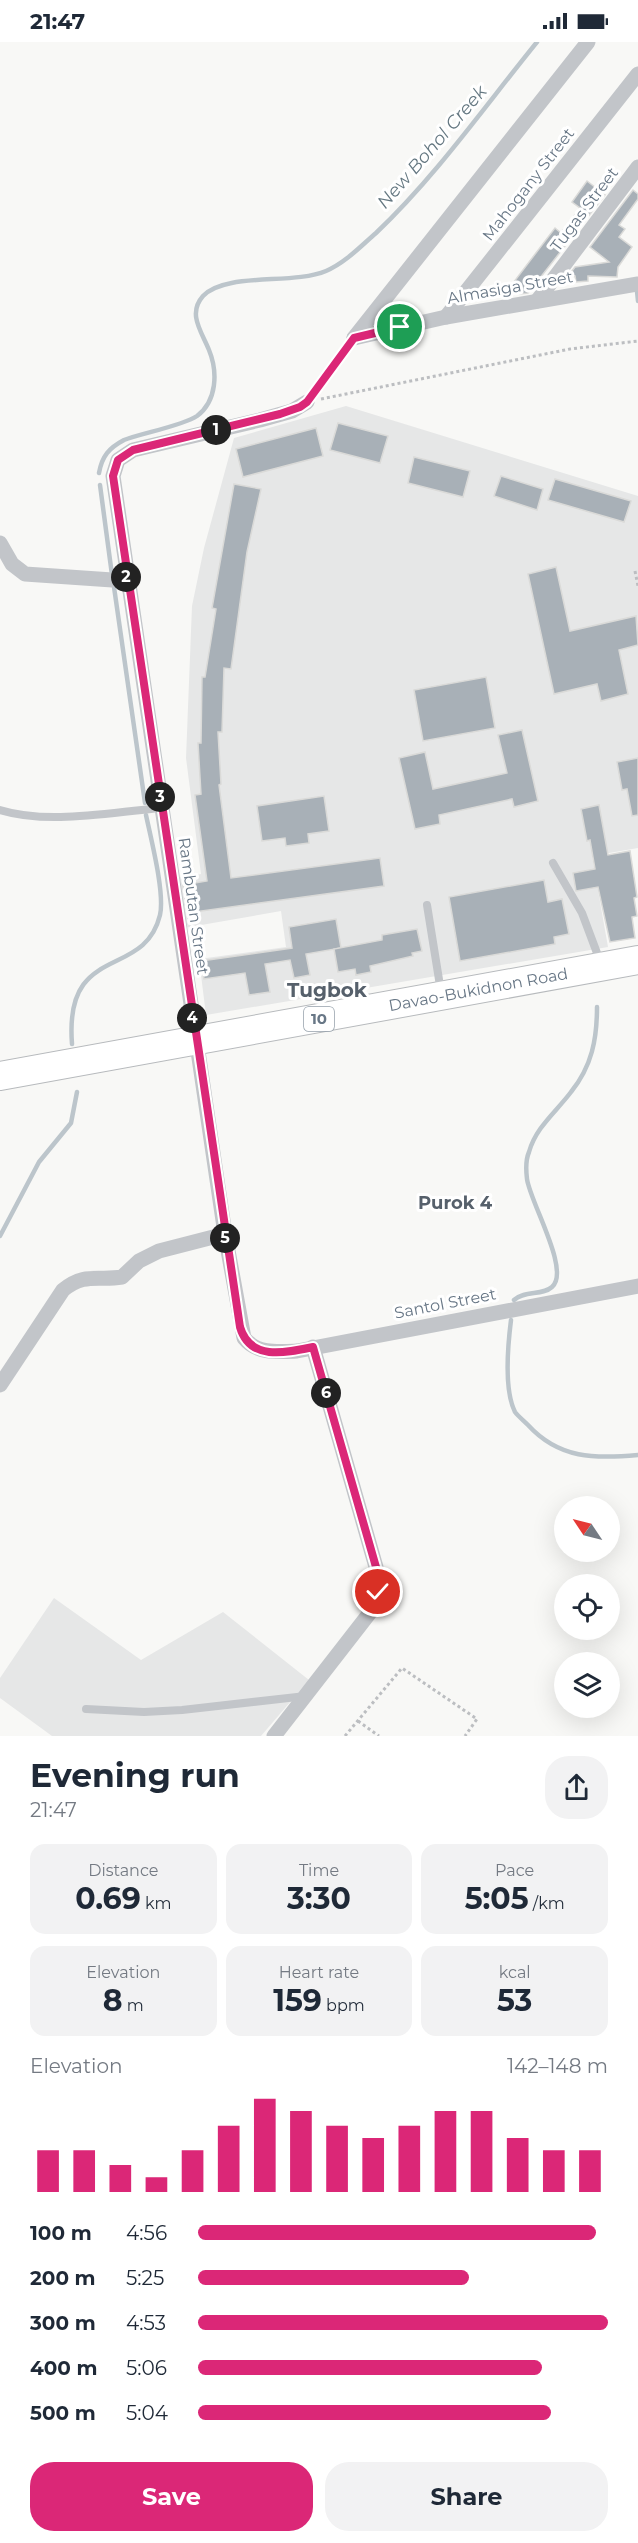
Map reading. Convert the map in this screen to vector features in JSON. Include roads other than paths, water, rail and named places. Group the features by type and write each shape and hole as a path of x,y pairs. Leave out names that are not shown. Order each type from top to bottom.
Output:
{"highway":[{"name":"Davao-Bukidnon Road","path":"0,1076 638,960"}],"street":[{"name":"Almasiga Street","path":"588,42 354,338 446,316 638,284"},
{"name":"Mahogany Street","path":"446,316 638,74"},
{"name":"Tugas Street","path":"537,301 638,168"},
{"name":"Rambutan Street","path":"259,1349 250,1345 244,1338 240,1327 113,486 114,468 118,460 133,450 280,414 307,402"},
{"path":"0,543 12,564 25,574 127,581"},
{"path":"0,1384 63,1290 73,1282 81,1278 123,1276 139,1262 159,1251 225,1234"},
{"name":"Santol Street","path":"259,1349 281,1352 313,1347 638,1286"},
{"path":"274,1736 367,1617 378,1592 376,1567 313,1347"}],"lane":[{"path":"0,810 43,818 162,808"},
{"path":"553,863 582,913 603,967"},
{"path":"428,905 442,996"},
{"path":"86,1709 144,1712 182,1710 307,1696"}],"waterway":[{"name":"New Bohol Creek","path":"99,473 104,457 119,443 190,420 204,410 209,402 214,386 214,367 196,316 198,303 203,296 227,284 312,275 333,268 346,259 376,233 419,188 537,42"},
{"path":"637,291 638,301"},
{"name":"New Bohol Creek","path":"100,485 112,575"},
{"name":"New Bohol Creek","path":"114,587 145,803"},
{"name":"New Bohol Creek","path":"72,1044 73,1012 80,990 92,975 138,949 151,935 160,915 161,893 146,815"},
{"path":"514,1300 523,1295 548,1290 557,1279 553,1252 527,1179 527,1158 541,1127 571,1092 584,1072 592,1052 597,1007"},
{"name":"New Bohol Creek","path":"0,1236 39,1162 71,1123 77,1092"},
{"path":"511,1320 508,1380 515,1412 540,1436 552,1445 565,1450 592,1456 638,1455"}],"district":[{"name":"Tugbok","path":"327,990"},
{"name":"Purok 4","path":"455,1203"}]}
